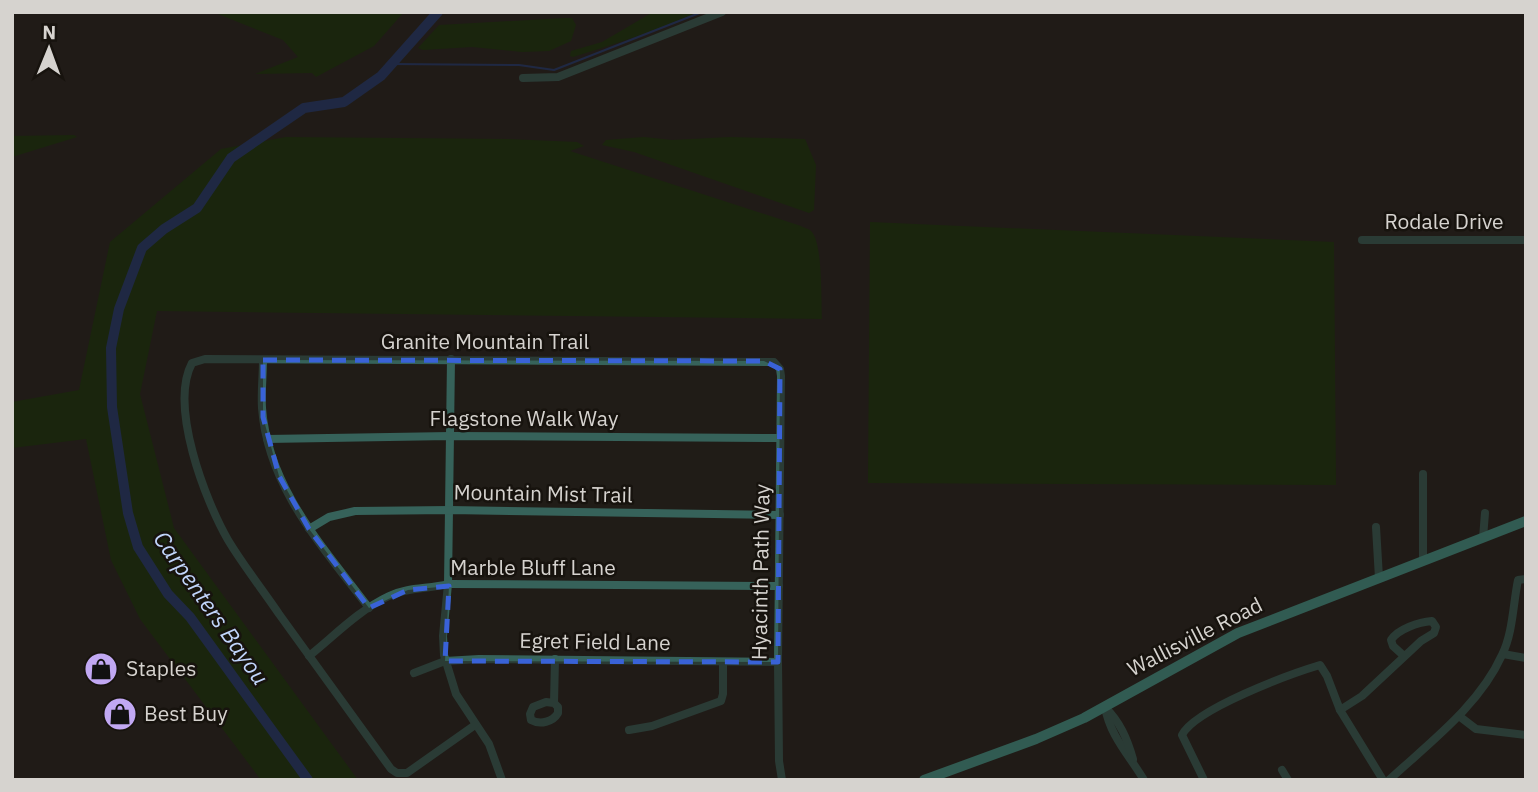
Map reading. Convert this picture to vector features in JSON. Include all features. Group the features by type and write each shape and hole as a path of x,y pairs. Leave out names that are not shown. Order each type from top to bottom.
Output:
{"main road":[{"name":"Wallisville Road","path":"924,780 1036,739 1105,707 1183,661 1238,633 1526,521"}],"street":[{"path":"523,78 558,77 722,12"},
{"name":"Rodale Drive","path":"1362,240 1526,240"},
{"name":"Granite Mountain Trail","path":"309,656 228,541 207,498 198,472 184,410 185,383 192,362 205,359 451,359 764,361 777,365"},
{"path":"451,359 448,584 443,636 445,661 456,694 492,750 502,780"},
{"path":"263,360 262,408 267,439 282,484 309,529 369,608"},
{"name":"Hyacinth Path Way","path":"777,365 781,376 778,662 779,761 782,780"},
{"name":"Flagstone Walk Way","path":"267,439 450,436 780,438"},
{"path":"1423,474 1423,561"},
{"name":"Mountain Mist Trail","path":"309,529 329,517 349,512 450,510 780,515"},
{"path":"1483,538 1485,513"},
{"path":"1376,527 1379,578"},
{"path":"1389,780 1460,716 1492,674 1503,654 1522,580"},
{"name":"Marble Bluff Lane","path":"309,656 369,608 389,596 448,584 779,586"},
{"path":"1340,710 1362,696 1421,641 1434,633 1436,627 1432,621 1394,634 1391,640 1393,646 1404,656"},
{"path":"1503,654 1526,658"},
{"path":"309,656 391,769 401,774 407,773 475,724"},
{"path":"554,702 555,659"},
{"name":"Egret Field Lane","path":"414,673 445,661 555,659 778,662"},
{"path":"629,730 652,726 721,701 723,662"},
{"path":"1204,780 1182,735 1186,727 1220,705 1320,665 1328,676 1340,710 1383,780"},
{"path":"1105,707 1116,719 1127,739 1133,762 1144,780"},
{"path":"1460,716 1476,729 1526,735"},
{"path":"1282,770 1288,780"}],"highlighted area":[{"path":"263,360 764,361 780,369 778,662 445,661 449,586 408,590 369,608 309,529 279,476 263,417"}],"green space":[{"path":"213,12 404,12 374,46 316,77 312,73 255,74 298,57 283,40"},
{"path":"653,12 698,12 621,42 570,56 571,51 602,42"},
{"path":"572,18 576,25 571,41 549,51 522,52 472,47 418,48 439,25"},
{"path":"12,136 77,137 12,157"},
{"path":"286,137 577,142 584,146 570,151 809,229 818,247 822,319 157,311 140,394 174,528 358,780 261,780 140,619 111,560 86,439 12,448 12,402 79,390 110,242 221,149"},
{"path":"644,137 672,140 730,137 805,139 816,165 814,210 809,213 634,152 602,145 606,140"},
{"path":"870,222 1334,242 1336,485 868,483"}],"waterway":[{"name":"Carpenters Bayou","path":"308,780 190,617 168,594 138,547 128,513 112,407 111,348 119,309 142,248 164,229 197,208 231,158 304,108 344,102 381,76 438,12"},
{"path":"391,64 519,65 554,70 702,12"}],"place":[{"name":"Staples","path":"101,669"},
{"name":"Best Buy","path":"120,714"}]}
